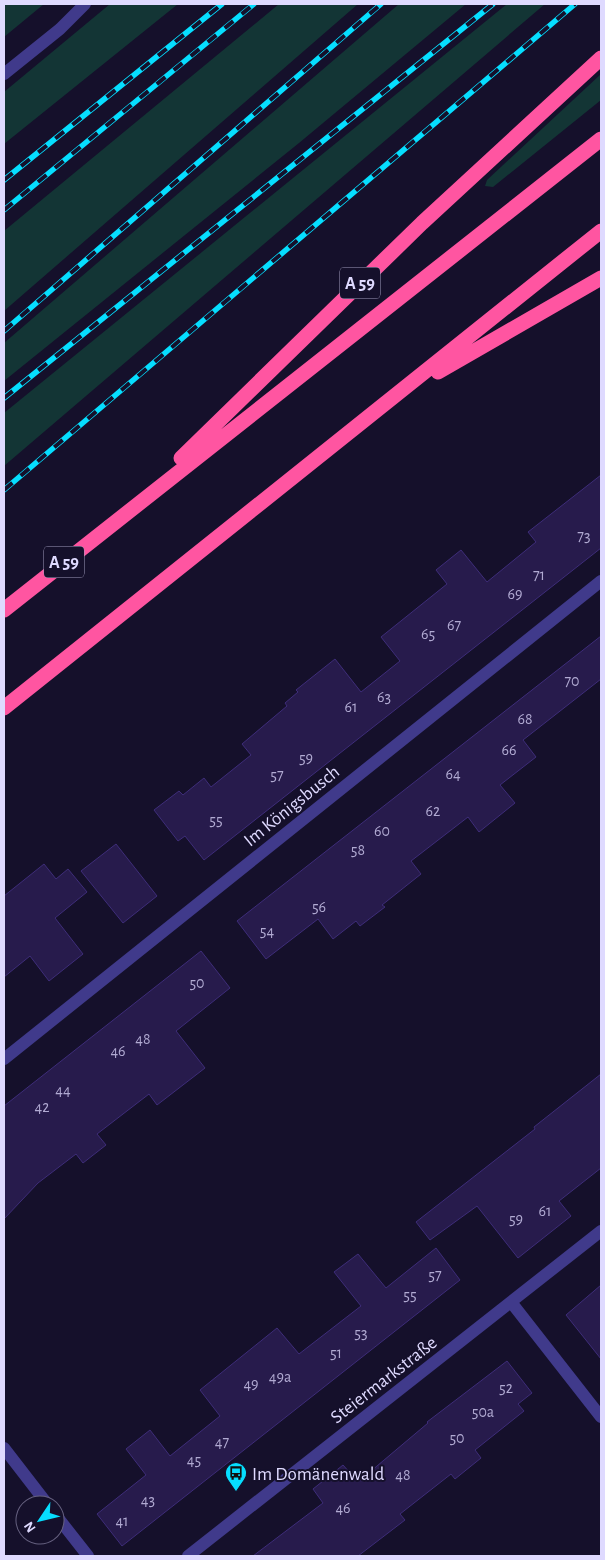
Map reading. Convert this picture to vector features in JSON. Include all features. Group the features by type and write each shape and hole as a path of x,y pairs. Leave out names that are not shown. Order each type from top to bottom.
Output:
{"highway":[{"name":"A 59","path":"125,513 422,223 601,58"},
{"name":"A 59","path":"4,610 601,139"},
{"path":"4,708 397,396 601,231"},
{"path":"397,396 601,278"}],"street":[{"path":"4,74 60,29 85,4"},
{"name":"Im Königsbusch","path":"4,1058 601,582"},
{"name":"Steiermarkstraße","path":"188,1556 601,1231"},
{"path":"511,1302 601,1417"},
{"path":"4,1448 40,1495"},
{"path":"65,1527 88,1556"}],"green space":[{"path":"4,4 44,4 4,37"},
{"path":"110,4 178,4 4,144 4,92"},
{"path":"279,4 358,4 4,311 4,231"},
{"path":"399,4 466,4 299,143 4,381 4,343"},
{"path":"507,4 545,4 4,466 4,413"},
{"path":"601,74 601,100 493,187 485,186 487,180"}],"building":[{"path":"601,475 601,548 204,860 185,836 178,841 154,810 179,791 183,795 204,778 211,787 251,755 242,744 287,706 285,703 298,692 296,690 335,659 361,692 400,661 381,637 447,584 436,570 461,550 487,582 536,542 528,532"},
{"path":"601,636 601,679 523,740 536,757 500,785 515,803 479,832 468,817 411,861 421,874 382,905 385,907 360,926 356,921 333,939 318,919 266,959 237,921"},
{"path":"116,844 157,896 123,923 81,871"},
{"path":"44,864 56,879 68,869 87,892 55,918 83,954 49,981 30,956 4,977 4,896"},
{"path":"201,951 230,988 176,1031 205,1068 157,1105 149,1094 97,1134 106,1145 83,1163 76,1154 38,1183 4,1219 4,1106"},
{"path":"601,1074 601,1168 559,1201 571,1216 518,1258 477,1206 430,1240 416,1222 535,1129 534,1127"},
{"path":"436,1248 460,1280 122,1546 97,1514 146,1475 126,1449 150,1430 170,1456 220,1416 200,1390 277,1328 299,1354 361,1306 334,1272 358,1254 386,1288"},
{"path":"601,1285 601,1359 566,1315"},
{"path":"507,1361 532,1393 518,1404 524,1411 475,1450 481,1458 455,1479 451,1474 400,1514 405,1520 358,1556 253,1556 323,1503 313,1489 343,1465 358,1482 427,1422"}],"railway":[{"path":"4,180 222,4"},
{"path":"4,210 254,4"},
{"path":"4,331 381,4"},
{"path":"4,398 493,4"},
{"path":"4,490 575,4"}],"place":[{"name":"Im Domänenwald","path":"236,1492"}]}
